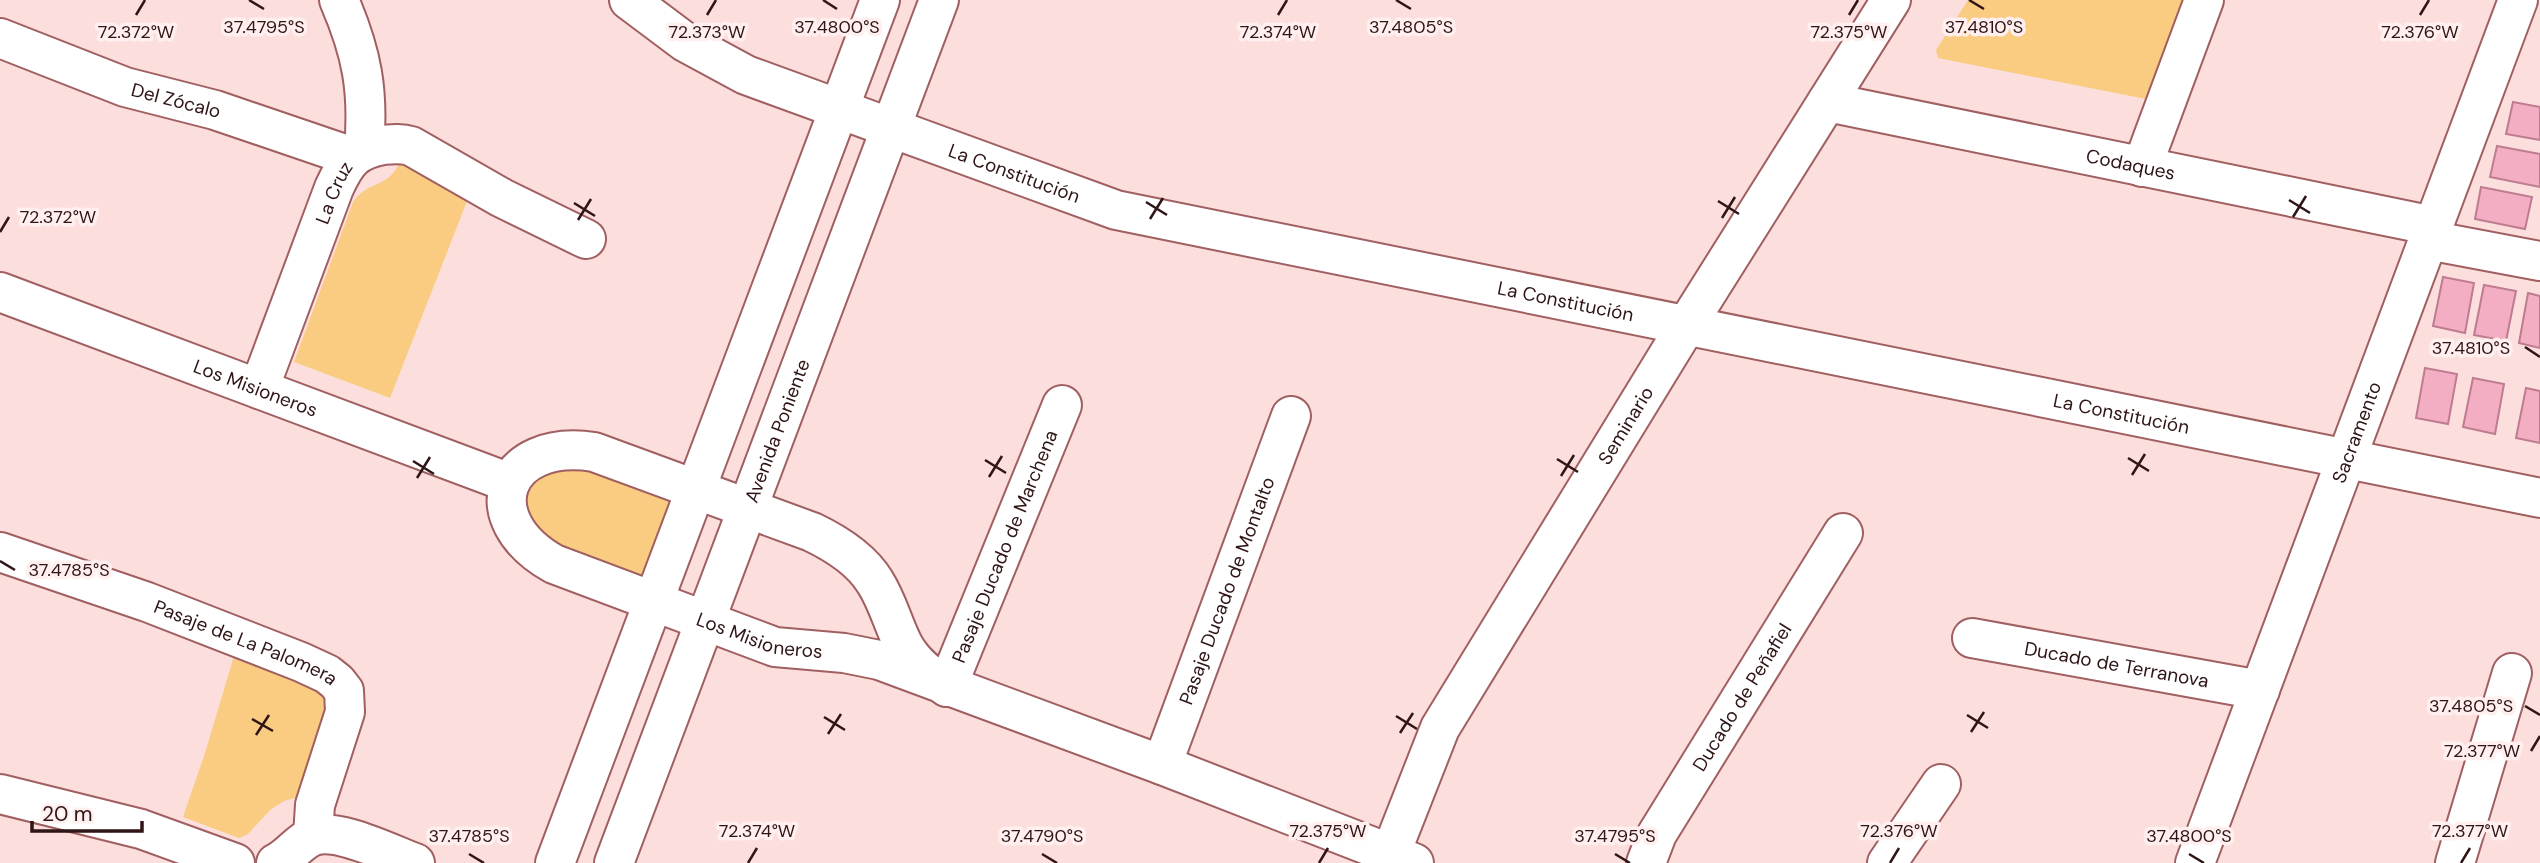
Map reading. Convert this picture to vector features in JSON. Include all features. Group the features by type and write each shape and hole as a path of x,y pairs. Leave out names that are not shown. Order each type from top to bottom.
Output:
{"street":[{"name":"La Cruz","path":"259,389 334,188 359,153 367,110 364,80 353,36 338,0"},
{"name":"La Constitución","path":"629,0 658,24 746,75 1115,210 2540,498"},
{"path":"555,863 880,0"},
{"name":"Avenida Poniente","path":"614,863 939,0"},
{"name":"Seminario","path":"1397,860 1440,727 1686,326 1891,0"},
{"path":"2142,167 2204,0"},
{"name":"Sacramento","path":"2195,863 2518,0"},
{"name":"Del Zócalo","path":"0,38 125,86 359,153 398,143 411,146 502,198 586,239"},
{"name":"Codaques","path":"1827,103 2142,167 2431,233 2540,261"},
{"name":"Los Misioneros","path":"0,292 510,483"},
{"name":"Pasaje Ducado de Marchena","path":"947,687 1062,405"},
{"name":"Pasaje Ducado de Montalto","path":"1162,765 1291,416"},
{"name":"Los Misioneros","path":"947,687 928,674 912,658 875,582 864,567 812,531 606,455 582,450 559,450 535,457 518,469 510,483 506,500 511,520 532,550 554,564 775,647 861,655 947,687 1162,765 1397,860"},
{"name":"Ducado de Peñafiel","path":"1646,863 1657,834 1843,533"},
{"name":"Pasaje de La Palomera","path":"0,552 147,602 308,665 337,682 344,691 345,712 315,805 313,836"},
{"name":"Ducado de Terranova","path":"1972,638 2260,691"},
{"path":"2455,863 2512,673"},
{"path":"1888,863 1941,784"},
{"path":"0,793 141,829 235,863"},
{"path":"278,863 313,836 328,834 348,838 415,863"}],"shaded area":[{"path":"1968,0 2183,0 2146,99 1938,58 1936,50"},
{"path":"401,160 471,191 390,398 294,362 353,202 365,190 390,176"},
{"path":"546,458 679,490 641,589 554,556 513,492"},
{"path":"234,656 314,683 329,703 298,797 284,801 270,810 248,834 239,838 183,817"}],"building":[{"path":"2513,102 2540,107 2540,140 2506,134"},
{"path":"2497,146 2540,154 2540,187 2490,177"},
{"path":"2481,187 2532,197 2525,229 2475,219"},
{"path":"2443,277 2474,283 2465,333 2433,326"},
{"path":"2484,285 2516,291 2506,341 2474,335"},
{"path":"2528,293 2540,296 2540,348 2519,343"},
{"path":"2425,368 2457,374 2448,424 2416,418"},
{"path":"2473,378 2504,384 2495,434 2463,427"},
{"path":"2526,388 2540,391 2540,443 2516,438"}]}
